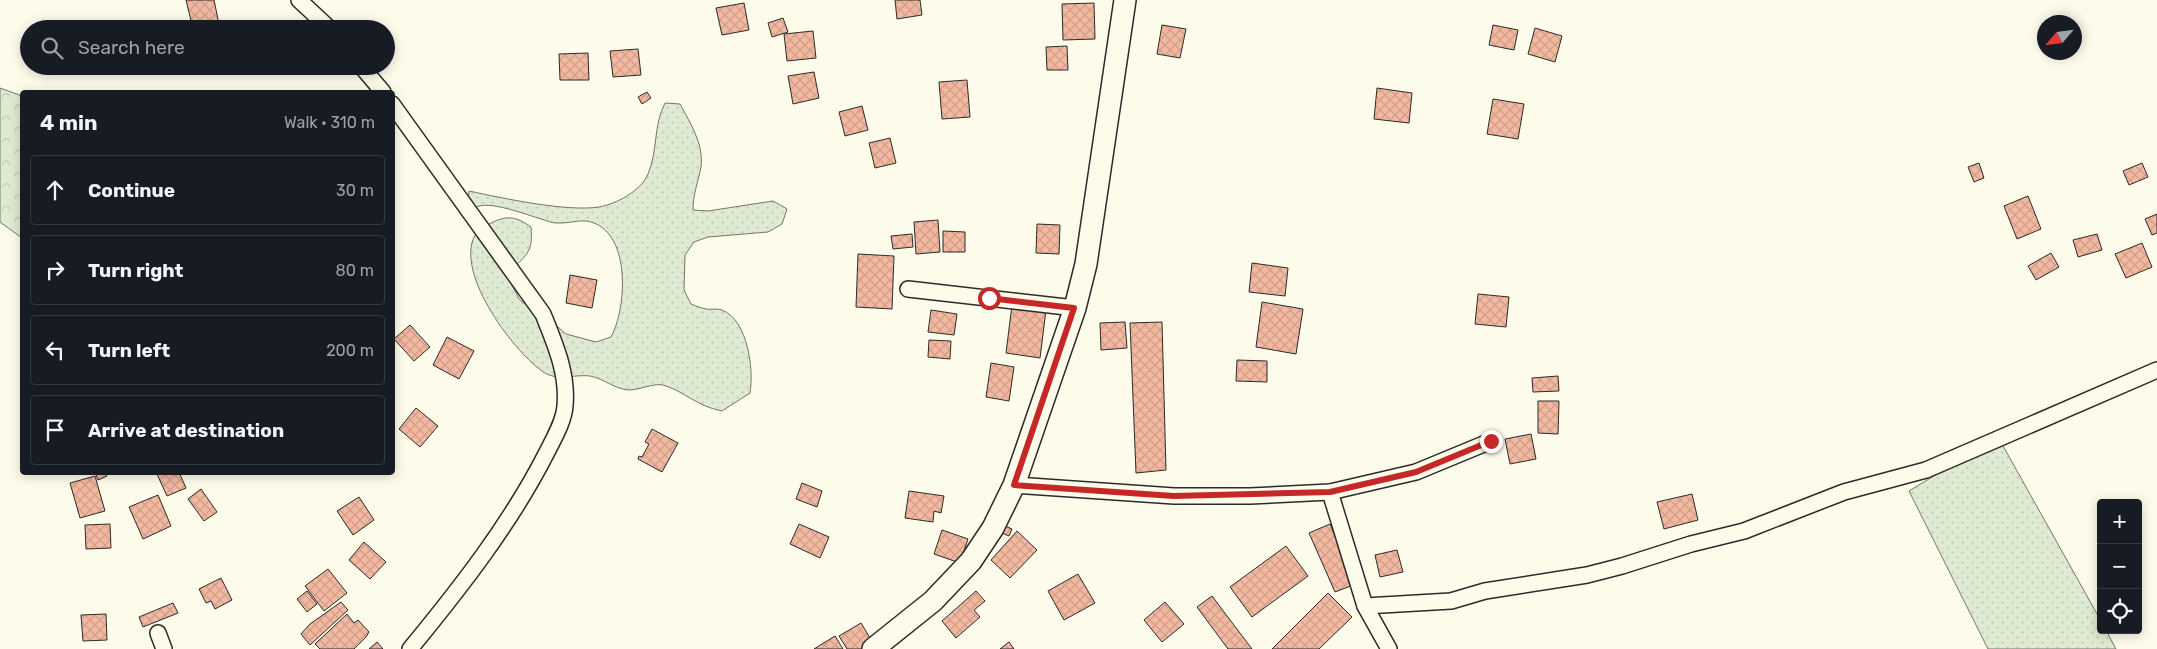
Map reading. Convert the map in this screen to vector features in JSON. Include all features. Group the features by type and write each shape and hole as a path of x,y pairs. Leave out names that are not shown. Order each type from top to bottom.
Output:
{"street":[{"path":"299,0 320,20"},
{"path":"873,649 928,606 965,568 993,528 1014,485 1074,308 1086,264 1125,0"},
{"path":"370,75 382,90"},
{"path":"395,108 543,314 559,354 566,384 565,408 556,434 540,466 501,530 448,603 410,649"},
{"path":"908,289 1074,308"},
{"path":"1365,606 1451,600 1485,590 1587,575 1691,544 1744,531 1844,492 1926,470 2157,370"},
{"path":"1014,485 1174,496 1330,492 1416,472 1491,441"},
{"path":"1330,492 1365,606 1389,649"},
{"path":"158,633 164,649"}],"green space":[{"path":"0,88 20,95 20,237 0,222"},
{"path":"665,103 680,104 698,142 701,167 693,210 708,211 773,201 787,209 782,224 768,232 708,237 694,242 685,255 684,290 691,304 706,309 720,309 731,315 743,335 750,359 750,393 722,411 705,406 663,385 629,390 590,376 559,377 547,374 530,360 501,327 488,307 478,286 472,266 471,247 478,230 503,218 521,221 531,227 531,242 528,252 511,270 512,285 519,299 531,309 543,314 566,334 596,342 611,337 620,308 622,271 619,254 612,238 602,227 587,221 552,223 497,206 488,205 475,208 468,204 469,191 569,208 599,207 620,200 640,186 648,174 661,112"},
{"path":"1998,437 2097,614 2097,634 2108,634 2116,649 1988,649 1909,491"}],"building":[{"path":"186,0 214,0 218,20 191,20"},
{"path":"895,0 920,0 922,15 897,19"},
{"path":"744,3 749,30 722,35 716,8"},
{"path":"1094,3 1095,39 1063,40 1062,4"},
{"path":"783,18 788,32 772,37 768,23"},
{"path":"1162,25 1186,29 1180,58 1157,54"},
{"path":"1493,25 1518,30 1514,50 1489,45"},
{"path":"1535,28 1562,36 1555,62 1528,54"},
{"path":"813,31 816,58 787,61 784,34"},
{"path":"1067,46 1068,70 1047,70 1046,47"},
{"path":"638,49 641,75 613,77 610,51"},
{"path":"588,53 589,80 560,80 559,54"},
{"path":"814,72 819,98 793,104 788,76"},
{"path":"967,80 970,117 942,119 939,82"},
{"path":"1377,88 1412,93 1409,123 1374,119"},
{"path":"647,92 651,98 642,104 638,97"},
{"path":"1493,99 1524,104 1518,139 1487,134"},
{"path":"862,106 868,130 845,136 839,112"},
{"path":"890,138 896,163 875,168 869,143"},
{"path":"1979,163 1984,178 1974,182 1968,167"},
{"path":"2142,163 2148,177 2129,185 2123,171"},
{"path":"2028,196 2041,229 2017,239 2004,206"},
{"path":"2157,214 2157,233 2152,235 2145,219"},
{"path":"938,220 940,252 916,254 914,222"},
{"path":"1037,224 1060,225 1059,254 1036,253"},
{"path":"943,231 965,232 965,252 943,252"},
{"path":"912,234 913,247 893,249 891,236"},
{"path":"2097,234 2102,250 2078,257 2073,240"},
{"path":"2142,243 2152,267 2126,278 2115,254"},
{"path":"2051,253 2059,267 2036,280 2028,266"},
{"path":"858,254 894,256 892,309 856,307"},
{"path":"1252,263 1288,268 1285,296 1249,292"},
{"path":"570,275 597,280 592,308 566,303"},
{"path":"1478,294 1509,297 1506,327 1475,324"},
{"path":"1262,302 1303,309 1296,354 1256,347"},
{"path":"1012,305 1046,310 1040,358 1006,353"},
{"path":"931,310 957,314 954,335 928,332"},
{"path":"1125,322 1127,348 1101,350 1100,323"},
{"path":"1162,322 1166,470 1136,473 1130,323"},
{"path":"410,325 430,347 414,361 395,338"},
{"path":"447,337 474,351 459,379 433,365"},
{"path":"929,340 951,341 950,359 928,357"},
{"path":"1237,360 1267,361 1267,382 1236,381"},
{"path":"991,363 1014,367 1009,401 986,397"},
{"path":"1558,376 1559,391 1533,392 1532,378"},
{"path":"1538,401 1559,401 1558,434 1538,433"},
{"path":"416,408 438,426 420,447 399,429"},
{"path":"652,429 678,443 662,472 638,459 639,456 642,457 649,444 645,442"},
{"path":"1531,434 1536,459 1510,464 1505,439"},
{"path":"96,475 106,475 107,476 98,480"},
{"path":"157,475 180,475 186,488 167,496"},
{"path":"95,476 105,511 80,518 70,483"},
{"path":"802,483 822,491 817,507 796,499"},
{"path":"201,489 217,512 204,521 188,499"},
{"path":"909,491 944,496 941,513 934,511 933,522 905,518"},
{"path":"1692,494 1698,520 1664,529 1657,502"},
{"path":"158,495 171,526 143,539 129,507"},
{"path":"359,497 374,520 353,535 337,511"},
{"path":"110,524 111,548 86,549 85,525"},
{"path":"799,524 829,537 820,558 790,544"},
{"path":"1330,524 1356,584 1335,592 1309,533"},
{"path":"1005,526 1012,529 1009,536 1002,533"},
{"path":"942,530 968,539 960,563 934,554"},
{"path":"1017,531 1037,550 1010,578 991,560"},
{"path":"364,542 386,562 370,579 349,560"},
{"path":"1286,546 1308,576 1252,617 1230,587"},
{"path":"1397,550 1403,572 1380,577 1375,555"},
{"path":"328,569 347,593 324,611 305,586"},
{"path":"1078,574 1095,603 1064,620 1048,591"},
{"path":"221,578 232,600 215,609 211,601 206,603 199,589"},
{"path":"307,591 317,604 307,612 297,599"},
{"path":"976,591 985,601 974,610 980,617 956,638 942,621"},
{"path":"1328,593 1352,617 1319,649 1272,649"},
{"path":"1212,596 1252,649 1228,649 1197,607"},
{"path":"341,602 348,610 310,645 301,634 310,624"},
{"path":"1165,602 1184,624 1162,642 1144,620"},
{"path":"173,603 178,613 143,627 139,617"},
{"path":"106,614 107,640 83,641 81,615"},
{"path":"347,614 354,623 358,620 369,632 366,637 354,649 320,649 315,644"},
{"path":"861,623 873,643 863,649 847,649 839,636"},
{"path":"835,636 843,649 814,649"},
{"path":"377,642 383,649 369,649"},
{"path":"1009,642 1014,649 1000,649"}],"route":[{"path":"989,298 1074,308 1014,485 1174,496 1250,496 1330,492 1416,472 1440,464 1491,441"}]}
